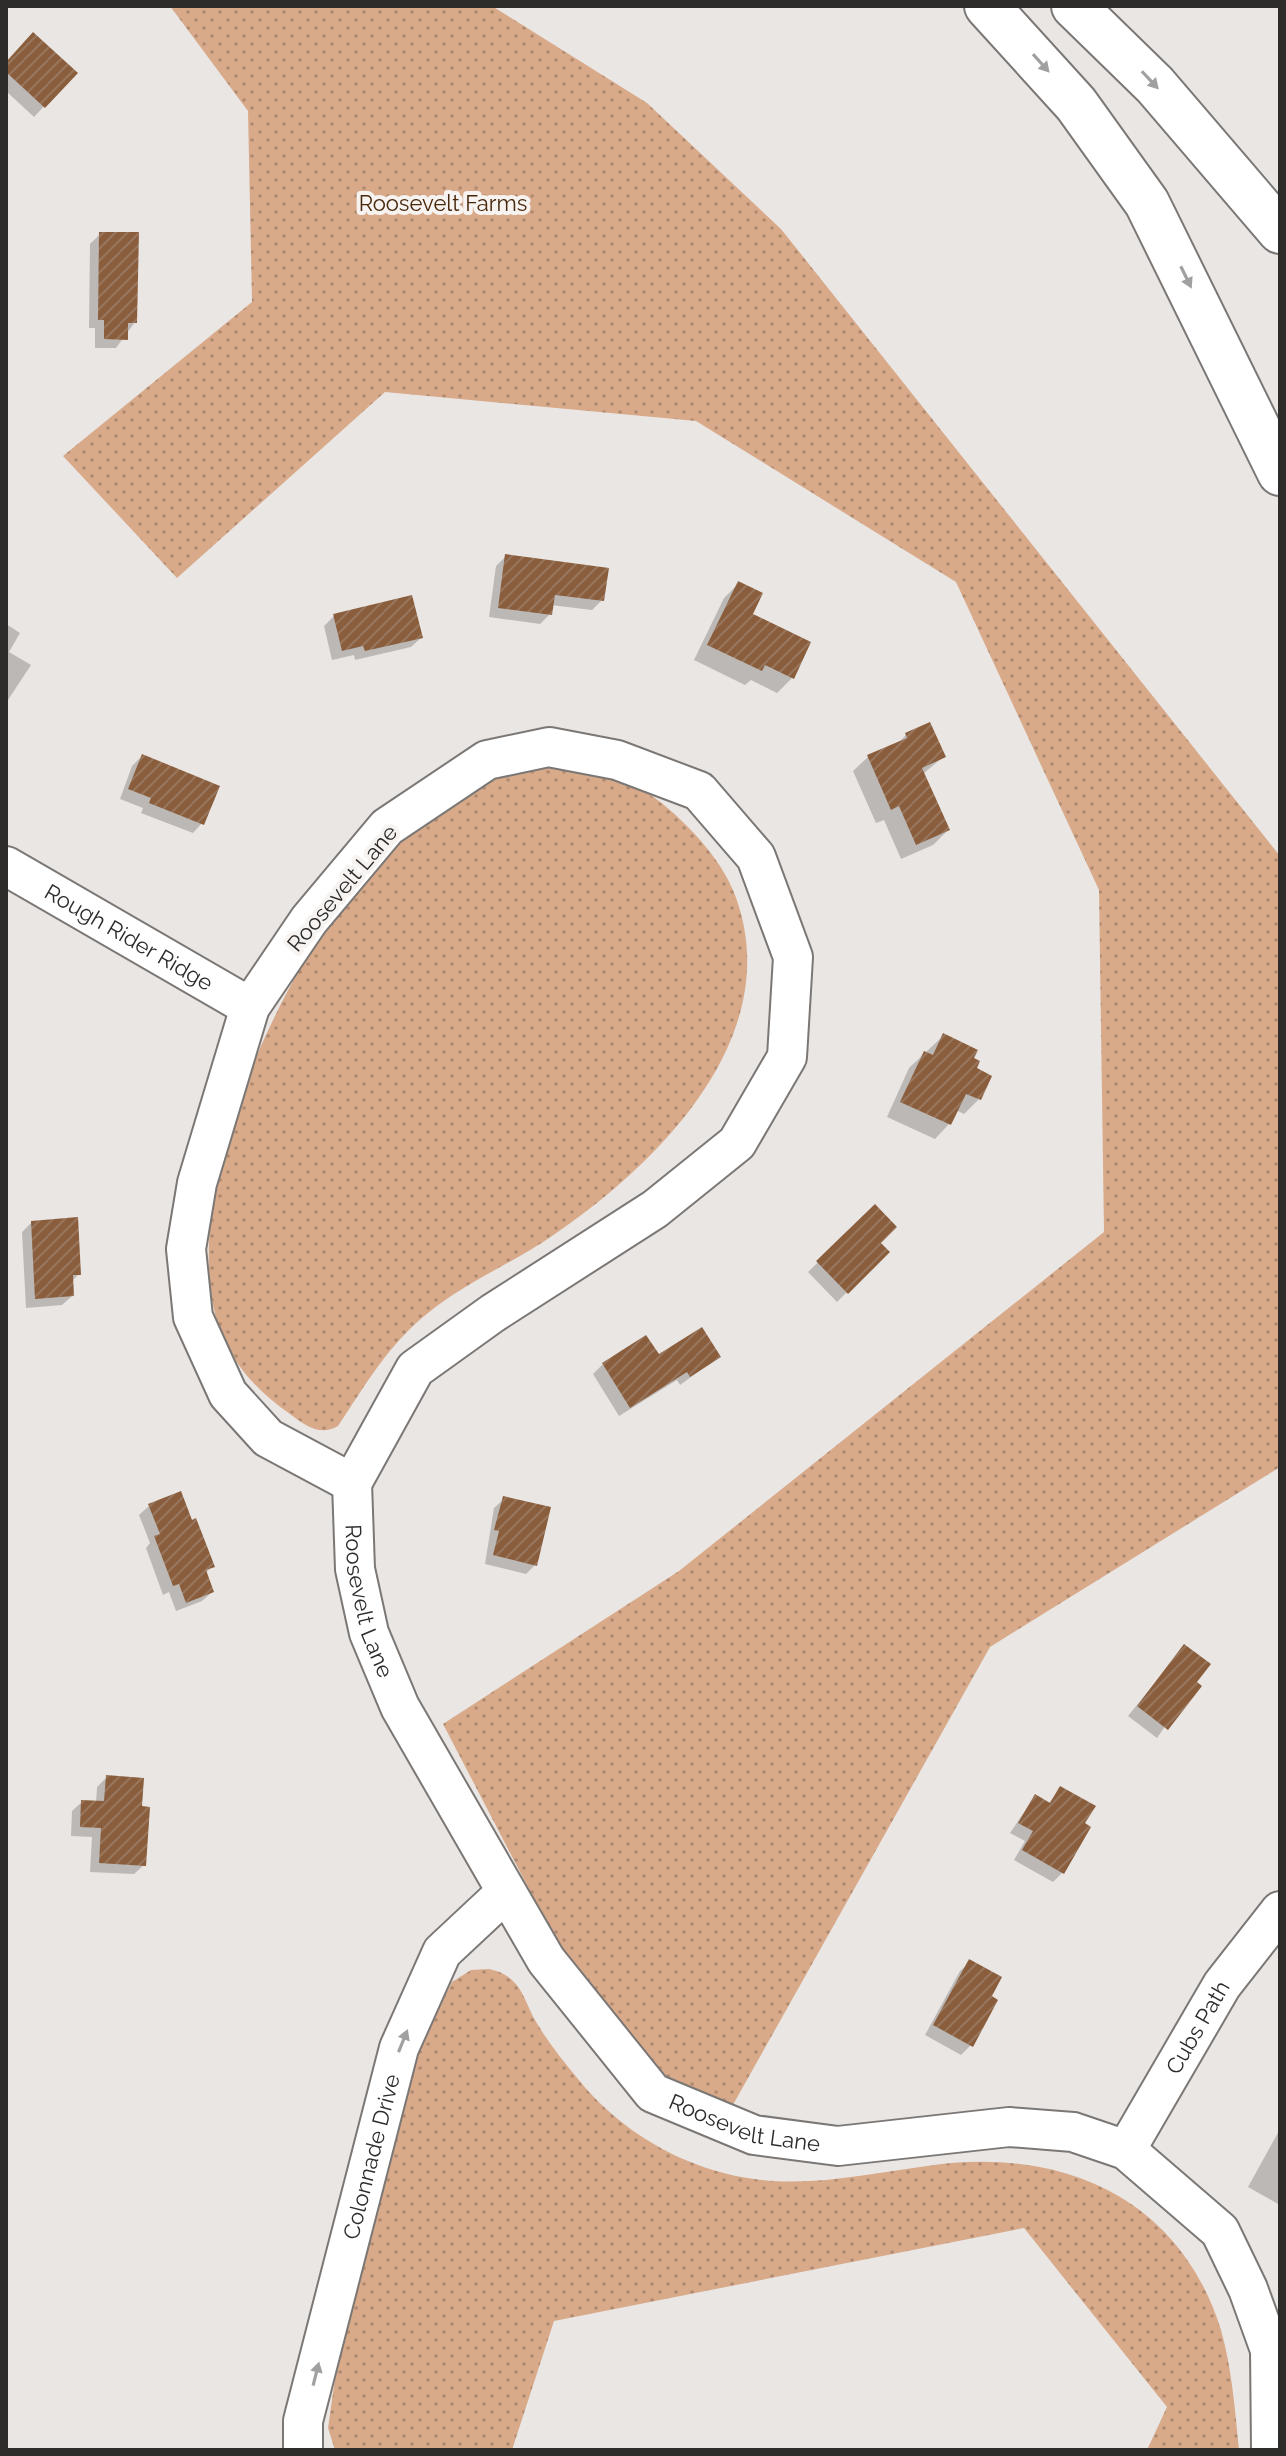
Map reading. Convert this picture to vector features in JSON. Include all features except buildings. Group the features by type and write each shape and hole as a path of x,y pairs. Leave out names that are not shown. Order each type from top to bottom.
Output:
{"highway":[{"path":"987,6 1076,104 1147,203 1280,473"},
{"path":"1074,6 1155,85 1280,231"}],"street":[{"name":"Roosevelt Lane","path":"352,1483 268,1438 228,1394 193,1317 186,1249 197,1183 218,1103 250,1007 309,920 387,827 487,760 549,747 617,760 699,791 756,857 793,957 787,1057 737,1143 655,1209 493,1313 415,1369 352,1483 355,1569 369,1633 400,1707 504,1894 579,2005 653,2093 754,2135 838,2146 1009,2127 1073,2132 1126,2150 1220,2231 1248,2289 1270,2350 1271,2450"},
{"name":"Rough Rider Ridge","path":"6,866 250,1007"},
{"name":"Colonnade Drive","path":"303,2450 303,2421 399,2048 442,1952 504,1894"},
{"name":"Cubs Path","path":"1126,2150 1222,1985 1280,1911"}],"green space":[{"name":"Roosevelt Farms","path":"170,6 492,6 647,103 781,229 1280,856 1280,1467 990,1647 725,2119 677,2095 569,1966 443,1724 679,1571 1104,1232 1099,890 956,582 696,421 385,392 177,578 63,456 252,302 248,111"},
{"path":"553,765 607,775 639,788 671,811 715,858 733,890 746,943 744,994 730,1043 705,1089 672,1132 634,1171 552,1236 458,1292 414,1325 389,1352 338,1426 319,1430 307,1426 267,1396 247,1376 231,1353 219,1327 209,1270 213,1205 228,1137 252,1067 284,999 320,936 359,882 398,840 485,781 508,773"},
{"path":"489,1969 515,1983 555,2051 589,2092 640,2135 683,2159 716,2171 778,2181 838,2179 934,2165 982,2162 1028,2165 1071,2175 1110,2192 1146,2215 1177,2246 1202,2284 1221,2330 1233,2390 1239,2450 1147,2450 1167,2407 1024,2228 554,2321 512,2450 335,2450 328,2428 335,2379 415,2064 452,1982 471,1970"}]}
